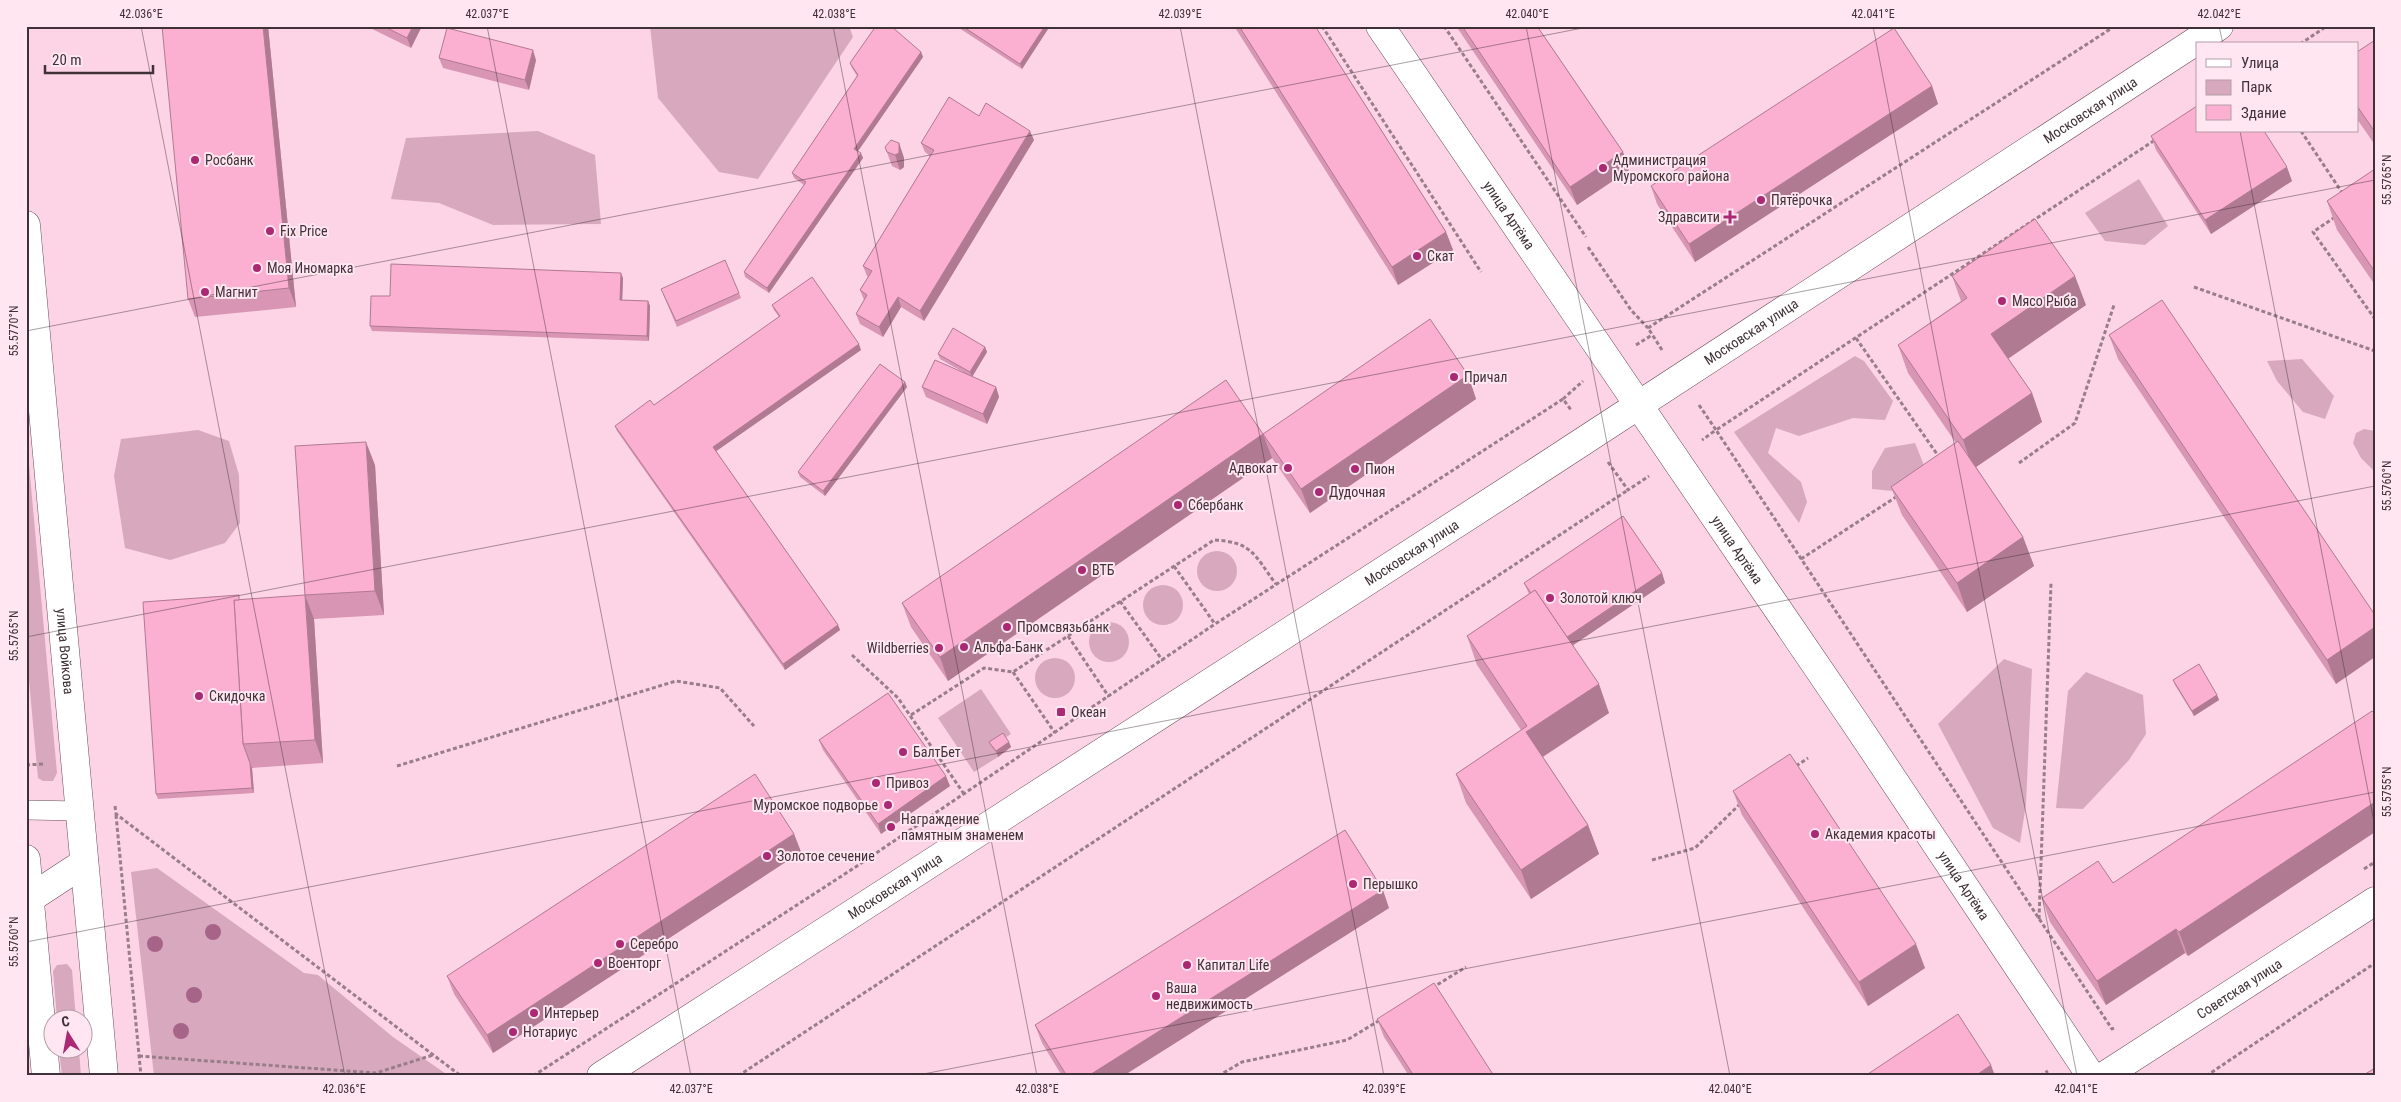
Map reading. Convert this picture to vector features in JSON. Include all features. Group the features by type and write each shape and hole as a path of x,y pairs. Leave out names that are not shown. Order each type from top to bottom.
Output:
{"street":[{"name":"улица Артёма","path":"1380,26 1854,721 2091,1076"},
{"name":"Московская улица","path":"601,1076 1638,405 2219,26"},
{"name":"улица Войкова","path":"26,224 104,1076"},
{"path":"26,859 28,899 46,1076"},
{"path":"28,899 84,863"},
{"name":"Советская улица","path":"2104,1076 2375,901"}],"lane":[{"path":"26,810 80,811"}],"path":[{"path":"1322,26 1481,272"},
{"path":"1444,26 1586,237"},
{"path":"1648,328 2115,26"},
{"path":"2303,42 2327,26"},
{"path":"2302,132 2346,199"},
{"path":"738,1076 2160,137"},
{"path":"2336,217 2313,232 2375,320"},
{"path":"1588,247 1631,310 1648,328 1681,377 2112,1029 2120,1024"},
{"path":"2194,287 2375,351"},
{"path":"2019,463 2075,423 2114,305"},
{"path":"1856,338 1944,465"},
{"path":"533,1076 854,868 1163,661 1215,624 1563,399 1628,490"},
{"path":"1801,559 1904,491"},
{"path":"911,715 984,668 1013,672 1214,540 1234,541 1250,549 1276,584"},
{"path":"1174,566 1215,624"},
{"path":"2040,920 2051,583"},
{"path":"1120,601 1163,661"},
{"path":"1068,636 1109,697"},
{"path":"852,655 898,698 964,794"},
{"path":"1013,672 1055,733"},
{"path":"397,766 676,681 720,688 754,726"},
{"path":"1791,769 1808,758"},
{"path":"1652,860 1695,848 1734,807 1742,802"},
{"path":"114,805 141,1076"},
{"path":"116,814 461,1076"},
{"path":"2358,872 2375,862"},
{"path":"2206,1076 2375,963"},
{"path":"1424,993 1466,967"},
{"path":"1218,1076 1242,1062 1347,1040 1381,1019"},
{"path":"139,1056 376,1073 433,1055"}],"green space":[{"path":"650,26 849,26 853,37 758,179 719,172 658,98"},
{"path":"538,131 595,155 601,224 493,225 439,203 391,199 406,138"},
{"path":"2139,179 2168,226 2145,245 2105,241 2085,213"},
{"path":"1855,356 1864,361 1893,401 1885,420 1853,418 1799,436 1776,428 1768,453 1801,482 1807,502 1799,523 1734,432"},
{"path":"2302,359 2334,396 2325,419 2303,412 2277,381 2267,361"},
{"path":"2364,429 2375,431 2375,472 2361,458 2353,443 2356,433"},
{"path":"198,430 229,441 239,475 240,523 225,543 170,560 125,548 114,476 121,439"},
{"path":"26,431 57,773 53,781 43,781 38,778 26,648"},
{"path":"1915,443 1926,470 1893,491 1872,489 1872,471 1885,448"},
{"path":"1221,551 1228,554 1234,560 1237,571 1236,579 1228,588 1221,591 1213,591 1206,588 1198,579 1197,567 1200,560 1209,552"},
{"path":"1167,585 1174,588 1180,594 1183,605 1182,613 1174,622 1167,625 1159,625 1152,622 1144,613 1143,601 1146,594 1155,586"},
{"path":"1113,622 1120,625 1126,631 1129,642 1128,650 1120,659 1113,662 1105,662 1098,659 1090,650 1089,638 1092,631 1101,623"},
{"path":"1059,658 1066,661 1072,667 1075,678 1074,686 1066,695 1059,698 1051,698 1044,695 1036,686 1035,674 1038,667 1047,659"},
{"path":"2004,659 2032,669 2026,804 2020,843 1993,828 1938,724"},
{"path":"2086,672 2143,695 2146,734 2129,760 2083,809 2056,808 2068,691"},
{"path":"981,689 1011,734 991,747 998,757 974,772 938,718"},
{"path":"157,868 304,973 318,975 393,1037 449,1076 154,1076 131,872"},
{"path":"67,964 72,970 75,1010 56,1010 53,971 57,965"},
{"path":"60,1060 80,1060 81,1076 62,1076"}],"building":[{"path":"162,26 263,26 289,288 188,299"},
{"path":"383,26 413,26 407,38"},
{"path":"876,26 891,26 921,52 854,149 861,153 767,288 744,272 806,182 792,173 858,75 850,63"},
{"path":"962,26 1045,26 1020,64"},
{"path":"1239,26 1315,26 1446,232 1392,267"},
{"path":"1462,26 1537,26 1623,152 1570,187"},
{"path":"447,28 533,50 525,80 439,58"},
{"path":"1894,28 1932,86 1689,244 1651,186"},
{"path":"2375,40 2375,132 2358,107 2358,51"},
{"path":"949,97 979,116 986,103 1030,131 920,311 898,297 879,327 856,314 867,295 860,290 872,271 863,266 934,150 921,143"},
{"path":"2196,107 2196,132 2265,132 2287,167 2205,220 2151,136"},
{"path":"891,140 899,143 899,153 895,155 887,152 885,147"},
{"path":"2375,169 2375,272 2327,201"},
{"path":"2035,219 2075,276 1991,334 2032,393 1963,440 1898,345 1967,298 1952,276"},
{"path":"725,260 739,293 676,321 661,289"},
{"path":"391,264 621,273 620,300 648,301 647,336 370,326 371,296 390,296"},
{"path":"812,277 859,344 713,447 838,625 783,664 615,426 650,400 654,405 780,316 772,305"},
{"path":"2162,300 2375,615 2375,627 2327,660 2109,335"},
{"path":"1430,319 1468,375 1301,489 1263,434"},
{"path":"953,328 985,347 970,372 938,354"},
{"path":"935,360 996,387 983,414 922,387"},
{"path":"880,364 905,382 823,491 798,472"},
{"path":"1226,380 1263,434 940,657 902,603"},
{"path":"1958,441 2023,537 1957,583 1891,487"},
{"path":"366,442 375,591 305,595 295,446"},
{"path":"1623,516 1662,573 1567,637 1535,590 1531,593 1524,583"},
{"path":"1535,590 1599,684 1526,732 1588,825 1521,870 1456,774 1527,726 1467,636"},
{"name":"Скидочка","path":"239,595 239,600 234,600 243,744 250,763 252,788 156,794 143,602"},
{"path":"305,595 315,740 243,744 234,600"},
{"path":"2199,664 2217,695 2192,711 2173,680"},
{"path":"888,693 946,776 878,824 819,740"},
{"path":"2372,711 2375,714 2375,802 2179,932 2176,929 2097,981 2042,898 2098,861 2113,883"},
{"path":"1003,733 1009,742 996,751 989,742"},
{"path":"1790,754 1916,944 1859,982 1733,791"},
{"path":"755,774 794,834 487,1035 447,976"},
{"path":"1345,830 1383,890 1088,1076 1067,1076 1035,1025"},
{"path":"1434,983 1494,1076 1414,1076 1377,1019"},
{"path":"1958,1014 1991,1065 1975,1076 1865,1076"},
{"path":"2375,1068 2375,1076 2362,1076"}],"place":[{"name":"Росбанк","path":"195,160"},
{"name":"Администрация Муромского района","path":"1603,168"},
{"name":"Пятёрочка","path":"1761,200"},
{"name":"Здравсити","path":"1730,217"},
{"name":"Fix Price","path":"270,231"},
{"name":"Скат","path":"1417,256"},
{"name":"Моя Иномарка","path":"257,268"},
{"name":"Магнит","path":"205,292"},
{"name":"Мясо Рыба","path":"2002,301"},
{"name":"Причал","path":"1454,377"},
{"name":"Адвокат","path":"1288,468"},
{"name":"Пион","path":"1355,469"},
{"name":"Дудочная","path":"1319,492"},
{"name":"Сбербанк","path":"1178,505"},
{"name":"ВТБ","path":"1082,570"},
{"name":"Золотой ключ","path":"1550,598"},
{"name":"Промсвязьбанк","path":"1007,627"},
{"name":"Альфа-Банк","path":"964,647"},
{"name":"Wildberries","path":"939,648"},
{"name":"Скидочка","path":"199,696"},
{"name":"Океан","path":"1061,712"},
{"name":"БалтБет","path":"903,752"},
{"name":"Привоз","path":"876,783"},
{"name":"Муромское подворье","path":"888,805"},
{"name":"Награждение памятным знаменем","path":"891,827"},
{"name":"Академия красоты","path":"1815,834"},
{"name":"Золотое сечение","path":"767,856"},
{"name":"Перышко","path":"1353,884"},
{"name":"Серебро","path":"620,944"},
{"name":"Военторг","path":"598,963"},
{"name":"Капитал Life","path":"1187,965"},
{"name":"Ваша недвижимость","path":"1156,996"},
{"name":"Интерьер","path":"534,1013"},
{"name":"Нотариус","path":"513,1032"}]}
